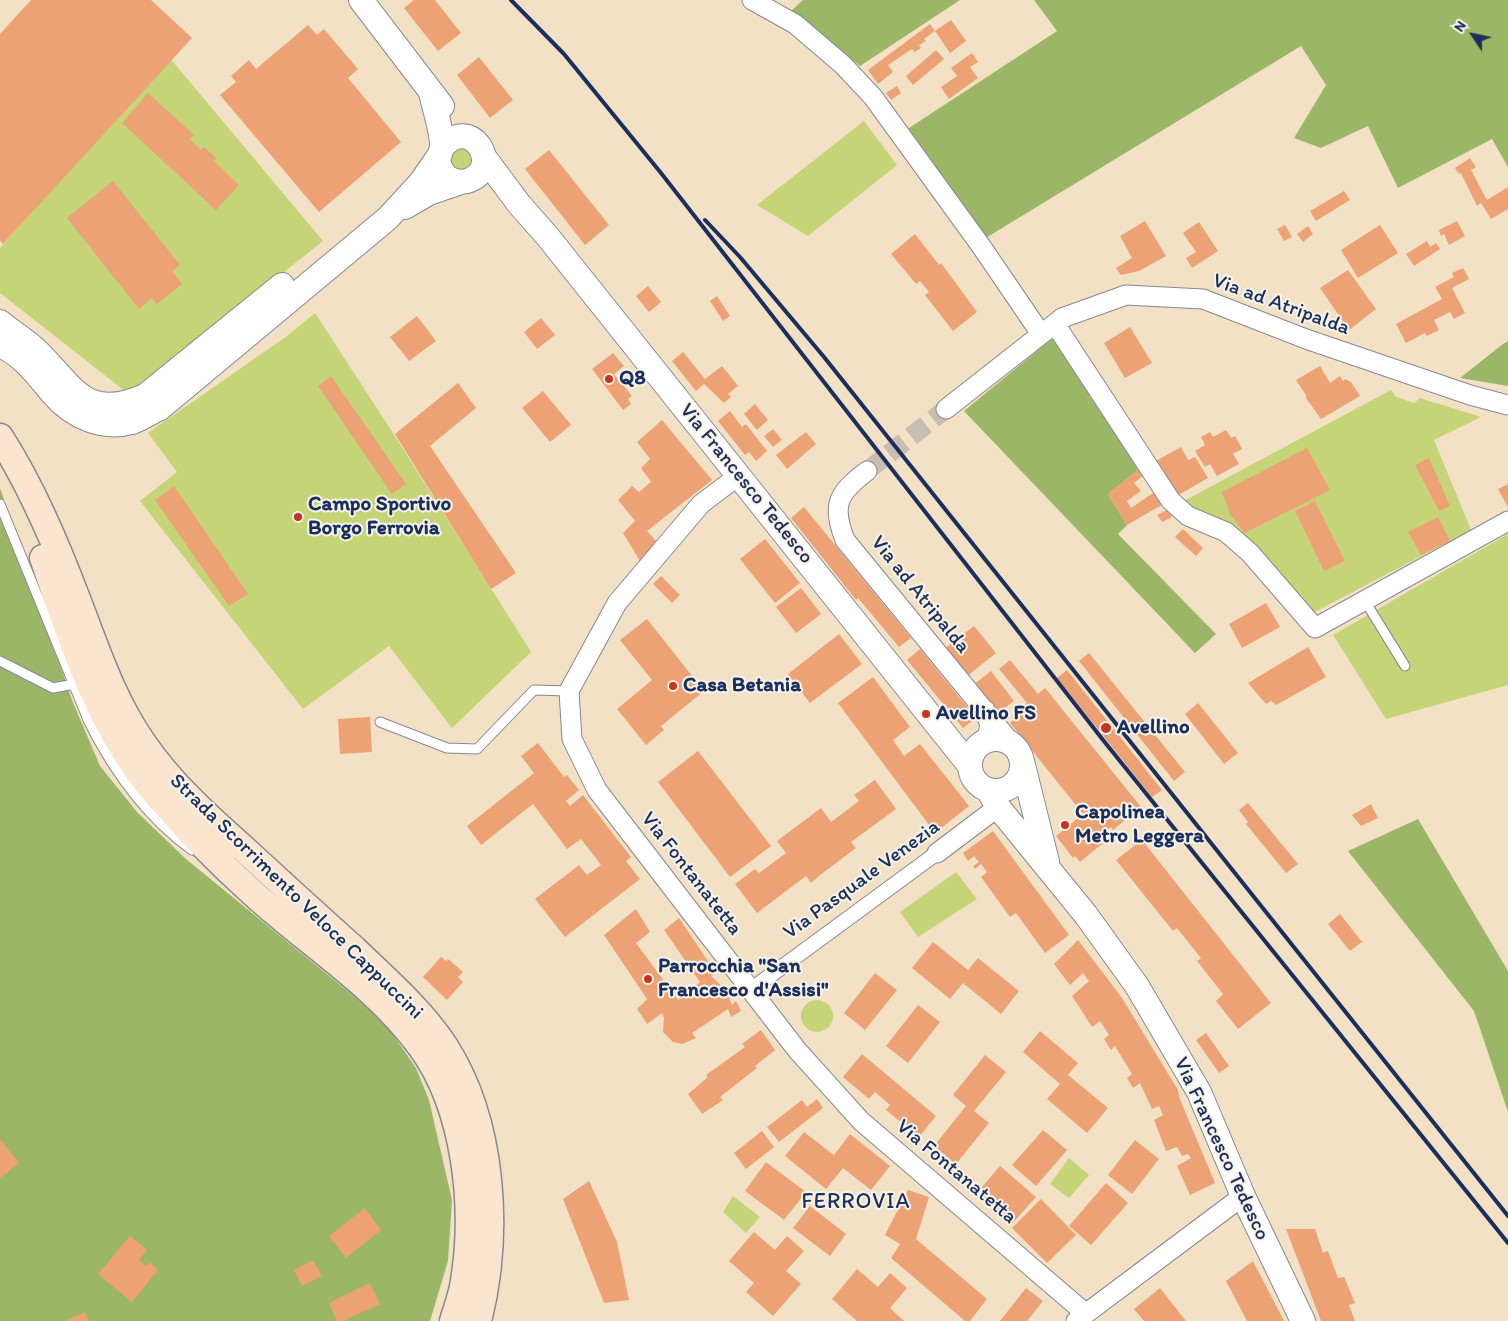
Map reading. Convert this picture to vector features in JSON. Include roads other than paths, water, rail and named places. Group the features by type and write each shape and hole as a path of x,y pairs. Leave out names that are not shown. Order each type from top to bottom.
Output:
{"main road":[{"name":"Strada Scorrimento Veloce Cappuccini","path":"0,437 17,463 48,530 113,692 144,744 164,769 214,823 393,986 443,1043 460,1073 488,1172 490,1257 478,1321"},
{"name":"Strada Scorrimento Veloce Cappuccini","path":"0,464 34,535 84,673 120,741 148,785 254,895 382,1002 421,1047 438,1075 458,1132 467,1177 468,1230 464,1282 453,1321"}],"street":[{"name":"Via Francesco Tedesco","path":"361,0 431,93 474,164 490,184 519,204 554,244 949,738 978,752"},
{"path":"752,0 795,24 843,65 873,97 981,246 1048,329 1171,501 1188,516 1226,532 1238,542 1250,553 1315,628 1508,521"},
{"name":"Via Francesco Tedesco","path":"431,93 443,173 452,180 474,164"},
{"name":"Via Francesco Tedesco","path":"440,151 454,137 461,136 474,164"},
{"path":"0,345 12,350 28,363 55,396 78,416 109,426 133,422 160,408 388,218 421,182 440,151"},
{"path":"0,322 34,348 74,391 89,401 106,405 124,405 145,396 354,227 388,218 474,164"},
{"name":"Via ad Atripalda","path":"946,408 1062,318 1126,295 1203,299 1306,339 1470,395 1508,405"},
{"path":"0,363 19,367 39,377"},
{"name":"Via ad Atripalda","path":"867,470 848,485 837,507 837,521 846,540 985,709 1017,752"},
{"path":"569,691 618,603 701,504 738,476"},
{"name":"Via Fontanatetta","path":"569,691 572,739 597,790 752,989 797,1050 861,1121 1081,1317 1243,1196"},
{"path":"985,709 990,726 978,752 976,781 993,798 1014,784 1019,778 1017,752"},
{"path":"978,752 1004,740 1017,752 1049,871"},
{"name":"Via Francesco Tedesco","path":"993,798 1049,871 1086,915 1137,986 1199,1092 1243,1196 1303,1321"},
{"name":"Via Pasquale Venezia","path":"752,989 937,853 993,798"}],"lane":[{"path":"0,504 102,748 131,793 174,837 254,895"},
{"path":"1365,601 1405,666"},
{"path":"0,661 53,688 74,684"},
{"path":"380,722 447,748 477,749 534,690 569,691"}],"tunnel":[{"path":"867,471 946,409"}],"railway":[{"path":"511,0 564,54 661,173 1103,740 1508,1243"},
{"path":"705,220 740,257 824,357 1508,1216"}],"place":[{"name":"Q8","path":"609,379"},
{"name":"Campo Sportivo Borgo Ferrovia","path":"298,517"},
{"name":"Casa Betania","path":"673,686"},
{"name":"Avellino FS","path":"926,714"},
{"name":"Avellino","path":"1106,728"},
{"name":"Capolinea Metro Leggera","path":"1065,825"},
{"name":"Parrocchia \"San Francesco d'Assisi\"","path":"648,979"}],"district":[{"name":"FERROVIA","path":"856,1202"}]}
